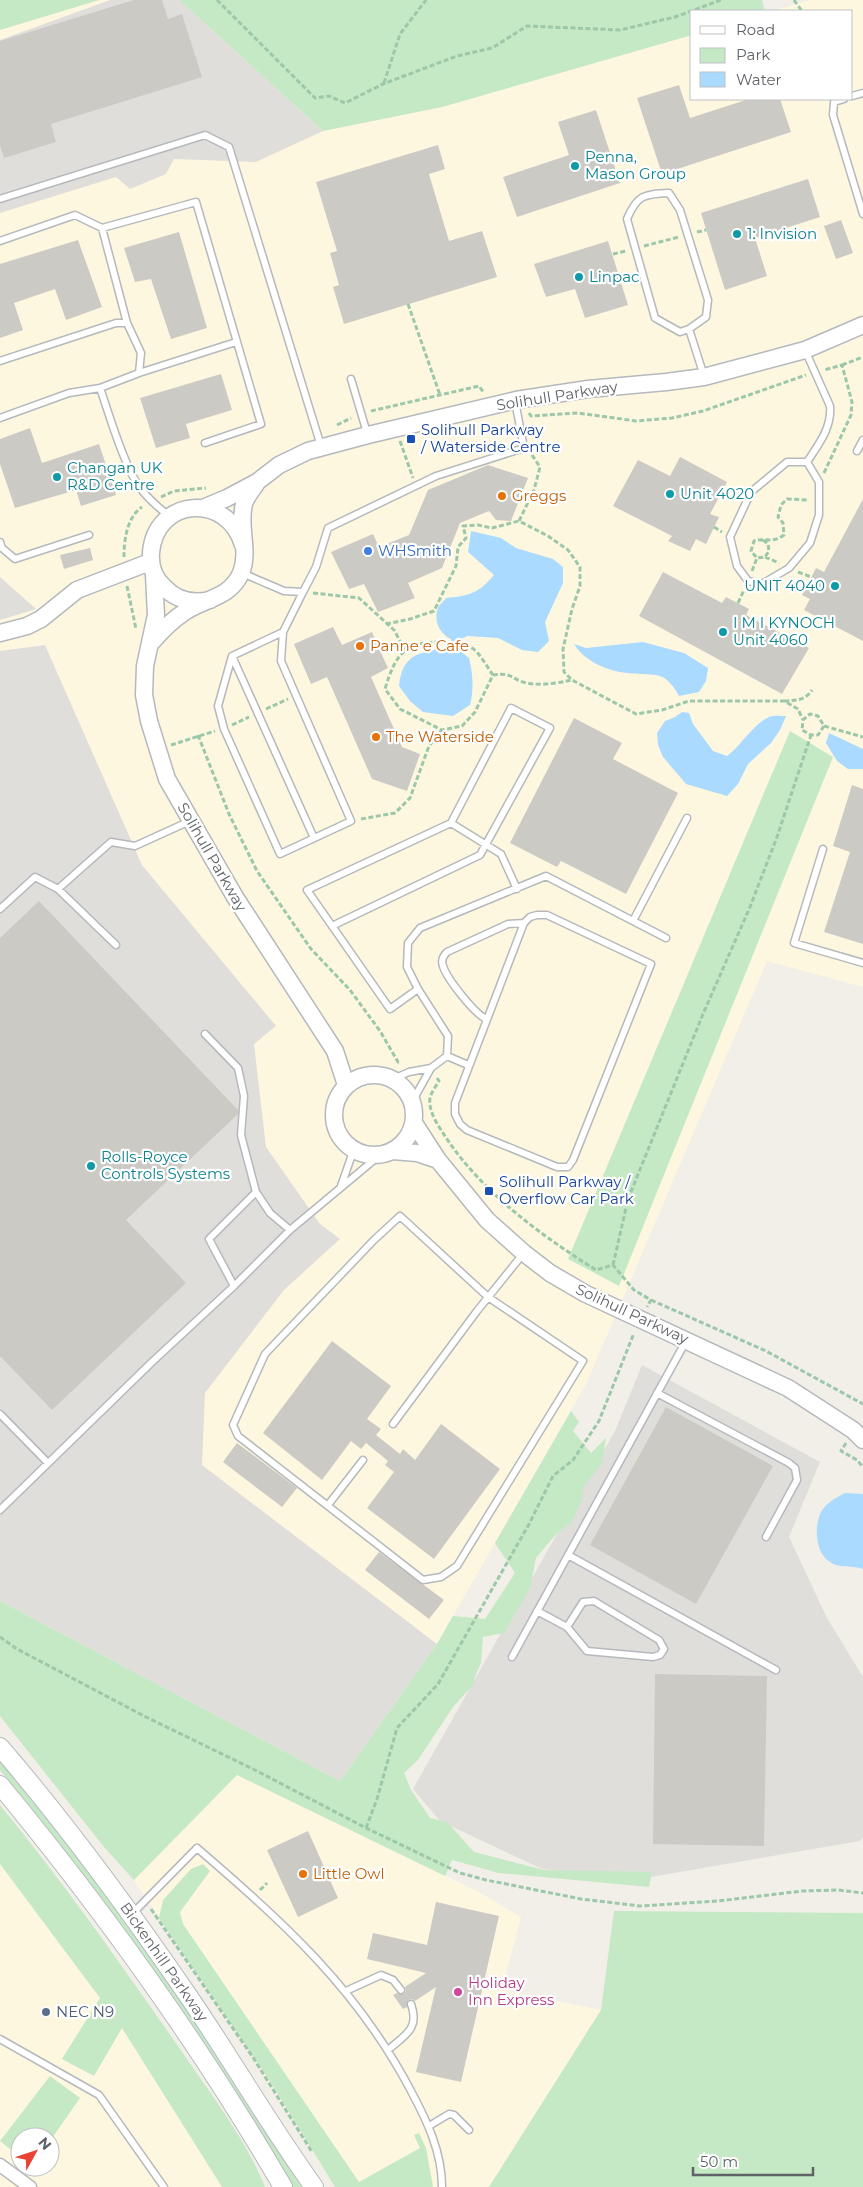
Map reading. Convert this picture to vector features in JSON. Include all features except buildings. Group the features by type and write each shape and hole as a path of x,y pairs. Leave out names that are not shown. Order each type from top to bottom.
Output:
{"main road":[{"name":"Bickenhill Parkway","path":"0,1747 36,1789 131,1914 190,1997 314,2187"},
{"name":"Bickenhill Parkway","path":"0,1785 159,1993 219,2084 283,2187"}],"street":[{"name":"Solihull Parkway","path":"257,482 279,465 308,451 368,435 516,401 588,389 704,377 805,350 863,325"},
{"path":"210,600 200,602 185,600 172,595 162,586 152,568 151,544 157,531 170,517 186,509 203,508 257,482"},
{"path":"150,644 166,626 188,610 224,594 234,583 244,562 241,522 244,502 257,482"},
{"path":"203,508 225,517 235,528 243,545"},
{"name":"Solihull Parkway","path":"152,568 156,615 145,666 144,695 149,722 167,779 235,897 334,1052 346,1085"},
{"path":"0,633 27,626 42,619 77,590 152,568"},
{"name":"Solihull Parkway","path":"334,1052 365,1076"},
{"path":"386,1152 404,1142 414,1123 412,1102 403,1087 393,1079 384,1075 365,1076 346,1085 335,1104 334,1118 337,1131 344,1141 354,1149 367,1154 386,1152 418,1153 438,1160"},
{"name":"Solihull Parkway","path":"414,1123 438,1160 487,1220 524,1253 550,1272 586,1294 788,1388 860,1434"},
{"path":"0,2164 30,2187"}],"lane":[{"path":"841,100 834,102 833,115 863,214"},
{"path":"0,200 205,134 229,147 321,448"},
{"path":"669,193 680,210 708,300 706,317 689,329 680,332 655,318 636,248 627,219 633,204 649,194 669,193"},
{"path":"0,241 75,216 102,228 196,202 261,424 205,443"},
{"path":"102,228 127,323 141,353 139,373"},
{"path":"0,361 116,323 127,323"},
{"path":"689,329 704,377"},
{"path":"0,418 68,393 100,388 139,373 236,342"},
{"path":"805,350 830,406 831,416 827,429 807,462"},
{"path":"351,379 368,435"},
{"path":"100,388 128,463 140,488 151,501 170,517"},
{"path":"283,632 232,656 218,706 224,729 280,854 351,821 281,661 283,632 316,567 328,528 436,476 524,448 516,401"},
{"path":"857,451 863,440"},
{"path":"787,462 807,462 819,482 819,515 810,543 789,568 762,584 748,581 737,566 730,537 740,513 751,492 787,462"},
{"path":"0,542 2,548 15,559 89,535"},
{"path":"240,573 284,591 303,592"},
{"path":"232,656 314,838"},
{"path":"332,926 480,855 550,728 511,708 451,823 307,890 332,926 390,1009 418,989"},
{"path":"634,919 687,818"},
{"path":"58,889 111,842 135,846 190,821"},
{"path":"451,823 501,854 516,889"},
{"path":"823,849 794,943 863,963"},
{"path":"447,1056 448,1036 418,989 407,966 408,943 420,928 546,876 634,919 666,938"},
{"path":"0,909 35,877 58,889 116,945"},
{"path":"547,915 651,964 573,1160 568,1167 557,1167 467,1130 460,1124 455,1114 455,1103 486,1019 524,923 530,917 547,915"},
{"path":"486,1019 468,1004 444,968 443,956 446,952 508,924 524,923"},
{"path":"206,1034 238,1068 244,1096 241,1135 256,1192 270,1213 290,1230"},
{"path":"447,1056 468,1065"},
{"path":"412,1102 431,1068 447,1056"},
{"path":"393,1079 409,1072 431,1068"},
{"path":"340,1187 354,1149"},
{"path":"0,1510 290,1230 340,1187 386,1152"},
{"path":"234,1286 209,1239 256,1192"},
{"path":"400,1216 488,1297 583,1362 457,1566 441,1577 423,1580 328,1505 238,1436 233,1425 265,1354 374,1240 400,1216"},
{"path":"393,1424 488,1297 524,1253"},
{"path":"512,1658 686,1340"},
{"path":"657,1393 789,1463 795,1468 798,1474 797,1480 766,1538"},
{"path":"0,1414 48,1463"},
{"path":"328,1505 363,1460"},
{"path":"568,1555 776,1670"},
{"path":"537,1611 567,1627 587,1651 653,1658 660,1656 664,1649 660,1640 594,1601 583,1602 567,1627"},
{"path":"131,1914 197,1848 294,1934 320,1960 369,2021 388,2050 429,2126 441,2168 442,2187"},
{"path":"346,1991 382,1976 393,1980 401,1990"},
{"path":"388,2050 412,2027 415,2015 411,2004"},
{"path":"0,2039 99,2095 164,2187"},
{"path":"429,2126 449,2114 454,2115 469,2130"}],"path":[{"path":"217,0 315,98 329,96 345,103 383,84 457,56 492,48 527,26 620,30 675,17 690,11"},
{"path":"383,84 400,34 426,0"},
{"path":"694,10 721,0"},
{"path":"612,254 706,230"},
{"path":"408,304 440,395"},
{"path":"516,401 531,416 578,413 636,421 672,418 704,411 863,357"},
{"path":"819,482 830,464 851,415 852,402 842,365"},
{"path":"395,429 416,485"},
{"path":"520,521 534,490 540,467 536,457 524,448"},
{"path":"763,540 768,544 769,551 766,557 757,558 752,554 751,545 757,540 763,540 777,540 784,536 778,510 787,500 819,501"},
{"path":"386,624 434,611 456,566 458,547 466,538 463,526 478,525 492,528 520,521 548,536 568,550 580,567 580,586 572,609 563,649 564,672 572,680 636,714 662,710 689,701 801,700 806,698 812,690"},
{"path":"303,592 358,598 394,630 406,650"},
{"path":"442,730 400,709 385,689 392,665 406,650 426,642 462,643 473,648 493,675"},
{"path":"493,675 507,673 526,684 552,684 572,680"},
{"path":"351,821 396,813 410,798 428,746 442,730 462,726 475,712 493,675"},
{"path":"784,701 798,710 803,720 802,730 811,736 818,735 824,726"},
{"path":"803,720 810,714 818,716 824,726 863,737"},
{"path":"198,735 229,814 257,871 311,949 350,990 380,1031 398,1062 404,1063"},
{"path":"613,1265 628,1199 703,1014 750,907 777,837 811,736"},
{"path":"431,1068 439,1081 430,1099 434,1119 453,1149 475,1174 508,1206 573,1255 596,1270 613,1265"},
{"path":"613,1265 634,1290 651,1300 766,1351 863,1404"},
{"path":"366,1828 377,1799 397,1728 438,1684 528,1526 554,1476 573,1460 599,1421 641,1318 651,1300"},
{"path":"0,1637 17,1649 146,1717 255,1770 366,1828 460,1872 486,1880 581,1899 640,1906 718,1901 802,1891 838,1890 863,1893"}],"shaded area":[{"path":"99,0 179,0 324,131 442,107 690,36 690,100 853,100 853,10 775,10 810,0 863,0 863,987 767,961 587,1382 437,1644 340,1781 0,1601 0,30"},
{"path":"110,0 179,0 323,131 256,162 174,159 166,174 130,189 116,177 0,213 0,40"},
{"path":"0,577 36,609 0,620"},
{"name":"Rolls-Royce Controls Systems","path":"45,645 142,865 276,1026 254,1044 266,1147 320,1224 340,1239 284,1290 205,1393 202,1465 437,1644 340,1781 0,1601 0,651"},
{"path":"642,1365 820,1462 789,1537 827,1618 863,1677 863,1837 860,1841 645,1878 542,1869 440,1821 413,1789 615,1431"},
{"path":"237,1775 481,1893 521,1917 502,1990 601,2010 489,2187 335,2187 270,2081 134,1880"},
{"name":"NEC N9","path":"0,1830 256,2187 0,2187"}],"green space":[{"path":"0,0 99,0 0,30"},
{"path":"179,0 762,0 765,10 690,10 690,36 442,107 323,131"},
{"path":"790,731 833,757 619,1286 568,1259"},
{"path":"571,1411 579,1422 573,1431 591,1453 606,1438 602,1463 584,1486 582,1499 571,1523 558,1532 536,1558 530,1588 504,1633 483,1637 481,1663 473,1685 453,1707 418,1760 404,1773 411,1790 430,1818 447,1822 474,1852 544,1870 652,1872 649,1887 499,1873 452,1860 445,1876 237,1775 134,1880 104,1847 0,1716 0,1601 340,1781 437,1644 453,1616 485,1619 515,1573 495,1543"},
{"path":"0,1759 93,1878 192,2016 301,2187 293,2187 190,2026 117,1921 80,1870 0,1770"},
{"path":"0,1805 92,1925 203,2081 238,2134 265,2187 222,2187 122,2028 94,2076 62,2059 100,1998 0,1864"},
{"path":"203,1864 210,1871 180,1912 183,1924 359,2182 420,2148 414,2135 419,2133 426,2148 433,2187 335,2187 270,2081 159,1918 163,1900 191,1869"},
{"path":"614,1911 863,1913 863,2187 489,2187 601,2010"},
{"path":"50,2076 80,2098 60,2127 11,2127"},
{"path":"10,2128 10,2149 0,2141"}],"water":[{"path":"471,531 501,538 516,548 553,559 563,567 563,583 545,622 549,641 538,652 522,650 498,638 467,636 461,639 458,644 459,650 469,658 471,670 470,705 453,716 423,712 410,701 399,686 401,674 405,666 416,656 451,646 451,639 438,626 436,618 439,607 446,598 467,595 478,590 494,575 468,552"},
{"path":"643,642 684,653 708,668 706,681 699,692 679,696 668,681 662,677 651,674 619,672 604,667 590,660 574,644 586,648"},
{"path":"682,712 689,713 693,724 713,751 727,756 763,721 771,716 786,716 780,730 771,743 748,764 738,784 727,796 686,784 663,757 658,745 657,733 665,721"},
{"path":"829,733 863,749 863,769 848,769 837,761 826,743"},
{"path":"845,1493 863,1494 863,1569 830,1562 821,1552 817,1539 817,1524 821,1512 829,1503"}],"place":[{"name":"Penna, Mason Group","path":"575,166"},
{"name":"1: Invision","path":"737,234"},
{"name":"Linpac","path":"579,277"},
{"name":"Solihull Parkway / Waterside Centre","path":"411,439"},
{"name":"Changan UK R&D Centre","path":"57,477"},
{"name":"Unit 4020","path":"670,494"},
{"name":"Greggs","path":"502,496"},
{"name":"WHSmith","path":"368,551"},
{"name":"UNIT 4040","path":"835,586"},
{"name":"I M I KYNOCH Unit 4060","path":"723,632"},
{"name":"Panne e Cafe","path":"360,646"},
{"name":"The Waterside","path":"376,737"},
{"name":"Rolls-Royce Controls Systems","path":"91,1166"},
{"name":"Solihull Parkway / Overflow Car Park","path":"489,1191"},
{"name":"Little Owl","path":"303,1874"},
{"name":"Holiday Inn Express","path":"458,1992"},
{"name":"NEC N9","path":"46,2012"}]}
